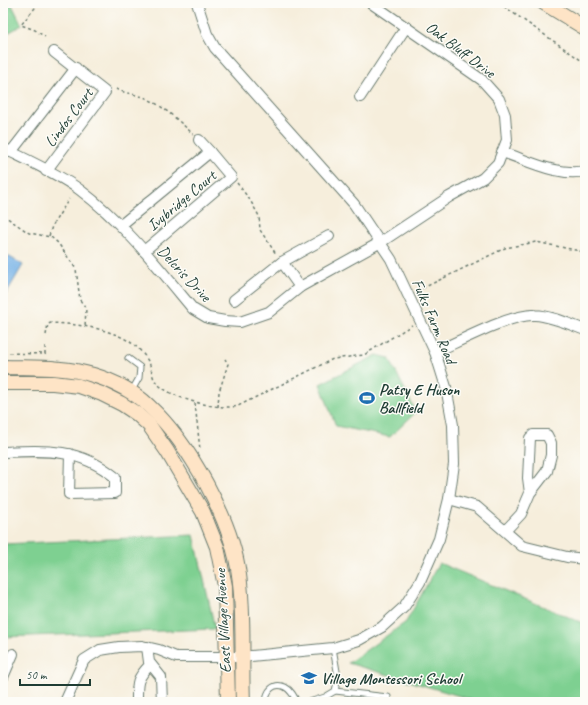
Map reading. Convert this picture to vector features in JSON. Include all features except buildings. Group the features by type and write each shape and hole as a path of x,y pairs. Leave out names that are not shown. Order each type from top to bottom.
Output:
{"street":[{"name":"Fulks Farm Road","path":"64,702 84,660 100,650 119,646 147,647 176,657 234,657 333,648 359,640 382,627 404,607 420,582 439,539 449,499 454,464 453,424 446,387 435,352 408,294 381,242 354,204 215,48 207,34 197,3"},
{"name":"Oak Bluff Drive","path":"371,3 482,80 499,99 505,114 507,140 498,164 483,178 381,242"},
{"path":"544,3 585,28"},
{"path":"360,97 406,27"},
{"name":"Lindos Court","path":"46,171 106,92 54,52"},
{"name":"Lindos Court","path":"7,150 76,68"},
{"name":"Ivybridge Court","path":"144,251 231,177 199,140"},
{"name":"Delcris Drive","path":"7,150 79,189 121,225 194,309 208,318 240,322 256,318 269,312 300,287 381,242"},
{"name":"Ivybridge Court","path":"121,225 210,152"},
{"path":"502,152 552,169 577,173 585,172"},
{"path":"234,300 282,262 329,236"},
{"path":"282,262 300,287"},
{"path":"435,352 518,316 548,316 585,330"},
{"name":"East Village Avenue","path":"3,367 60,368 78,371 104,379 147,404 169,428 189,456 224,519 235,554 239,574 241,602 228,702"},
{"name":"East Village Avenue","path":"3,383 53,383 79,386 102,394 122,404 137,414 149,425 167,451 203,512 217,547 225,586 234,657 242,702"},
{"path":"506,530 521,514 530,493 544,478 550,464 551,443 546,435 533,435 530,438 528,478 530,493"},
{"path":"3,452 47,450 70,454 78,456 105,469 115,477 115,493 69,494 70,454"},
{"path":"449,499 477,507 506,530 522,546 567,557 585,559"},
{"path":"147,647 150,665 161,677 162,702"},
{"path":"3,677 14,654"},
{"path":"137,702 137,681 141,674 150,665"}],"lane":[{"path":"128,358 140,367 141,372 130,393"},
{"path":"333,648 338,677 335,691"},
{"path":"267,702 268,692 272,687 279,685 292,692 297,702"},
{"path":"309,702 325,697 335,691 388,697"}],"path":[{"path":"39,3 21,24 45,36"},
{"path":"499,3 585,63"},
{"path":"116,89 125,94 145,98 166,111 199,140"},
{"path":"231,177 250,200 259,216 260,230 282,262"},
{"path":"49,237 52,226 69,199"},
{"path":"3,215 29,233 49,237 58,243 72,261 76,269 80,300 86,308 85,327"},
{"path":"408,294 430,286 506,248 536,242 585,252"},
{"path":"46,335 48,324 51,323 85,327 113,335 132,343 146,357 157,384 195,402 218,407 238,406 333,359 364,355 420,320"},
{"path":"44,346 45,354"},
{"path":"3,353 45,354 51,358"},
{"path":"218,407 219,392 228,364 225,359"},
{"path":"195,402 200,455"}],"green space":[{"path":"3,3 11,3 22,25 8,33 3,25"},
{"name":"Patsy E Huson Ballfield","path":"377,355 389,358 416,412 390,437 336,426 320,384"},
{"path":"194,535 215,629 3,637 3,544"},
{"path":"439,563 585,624 585,702 480,702 348,663 406,622"}],"water":[{"path":"3,253 23,265 3,299"}],"place":[{"name":"Patsy E Huson Ballfield","path":"367,398"},
{"name":"Village Montessori School","path":"309,678"}]}
